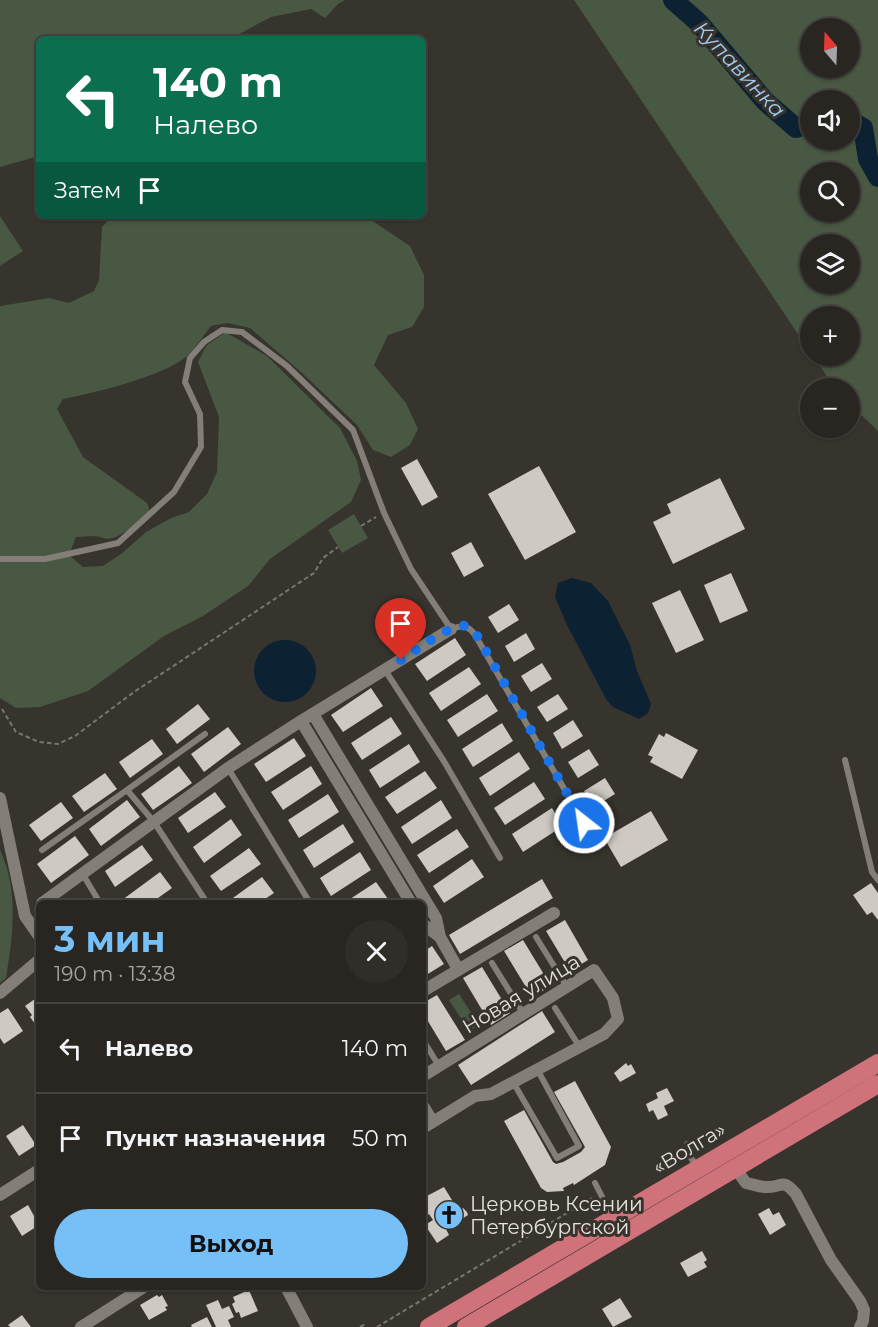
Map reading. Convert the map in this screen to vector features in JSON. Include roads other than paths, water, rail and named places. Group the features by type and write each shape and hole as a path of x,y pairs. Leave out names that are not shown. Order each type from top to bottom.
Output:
{"highway":[{"name":"«Волга»","path":"429,1327 878,1063"},
{"name":"«Волга»","path":"465,1327 878,1084"}],"street":[{"path":"45,900 228,768 451,629"},
{"path":"313,714 425,900"},
{"path":"301,721 409,900"},
{"path":"344,792 356,784"},
{"path":"0,798 4,838 25,916 36,932"},
{"path":"393,873 404,865"},
{"path":"426,901 436,918 440,937 458,969"},
{"path":"25,916 36,907"},
{"path":"426,989 555,913"},
{"path":"426,926 440,937"},
{"path":"0,993 36,963"},
{"name":"Новая улица","path":"426,1074 594,970 613,998 618,1019 604,1034 491,1094 475,1096 428,1125"},
{"path":"735,1168 746,1183 767,1187 780,1183 788,1185 796,1194 831,1260 860,1300 864,1310 860,1327"},
{"path":"0,1195 36,1172"},
{"path":"81,1327 139,1290"},
{"path":"288,1290 307,1327"}],"lane":[{"path":"0,559 45,559 118,543 174,492 201,447 200,414 185,382 190,358 204,342 222,330 242,332 287,366 353,430 384,513 411,569 451,629 461,626 470,627 476,634 584,823"},
{"path":"385,670 445,763 500,858"},
{"path":"42,850 205,734"},
{"path":"845,760 872,872 878,880"},
{"path":"228,768 308,900"},
{"path":"127,790 154,822 205,900"},
{"path":"81,873 98,900"},
{"path":"536,937 567,987"},
{"path":"492,963 523,1013"},
{"path":"555,1008 579,1046"},
{"path":"426,1045 439,1066"},
{"path":"513,1082 557,1158 579,1146 536,1069"},
{"path":"687,1144 698,1169"},
{"path":"595,1183 614,1218"}],"water":[{"path":"572,578 591,583 608,601 630,645 637,671 651,704 648,713 639,719 613,707 606,699 567,625 555,597 558,583"},
{"path":"285,640 307,649 316,671 307,693 285,702 263,693 254,671 263,649"}],"waterway":[{"name":"Купавинка","path":"673,0 699,23 765,101 796,128 800,127"},
{"name":"Купавинка","path":"860,126 863,128 868,159 878,177"}],"place":[{"name":"Церковь Ксении Петербургской","path":"449,1215"}]}
